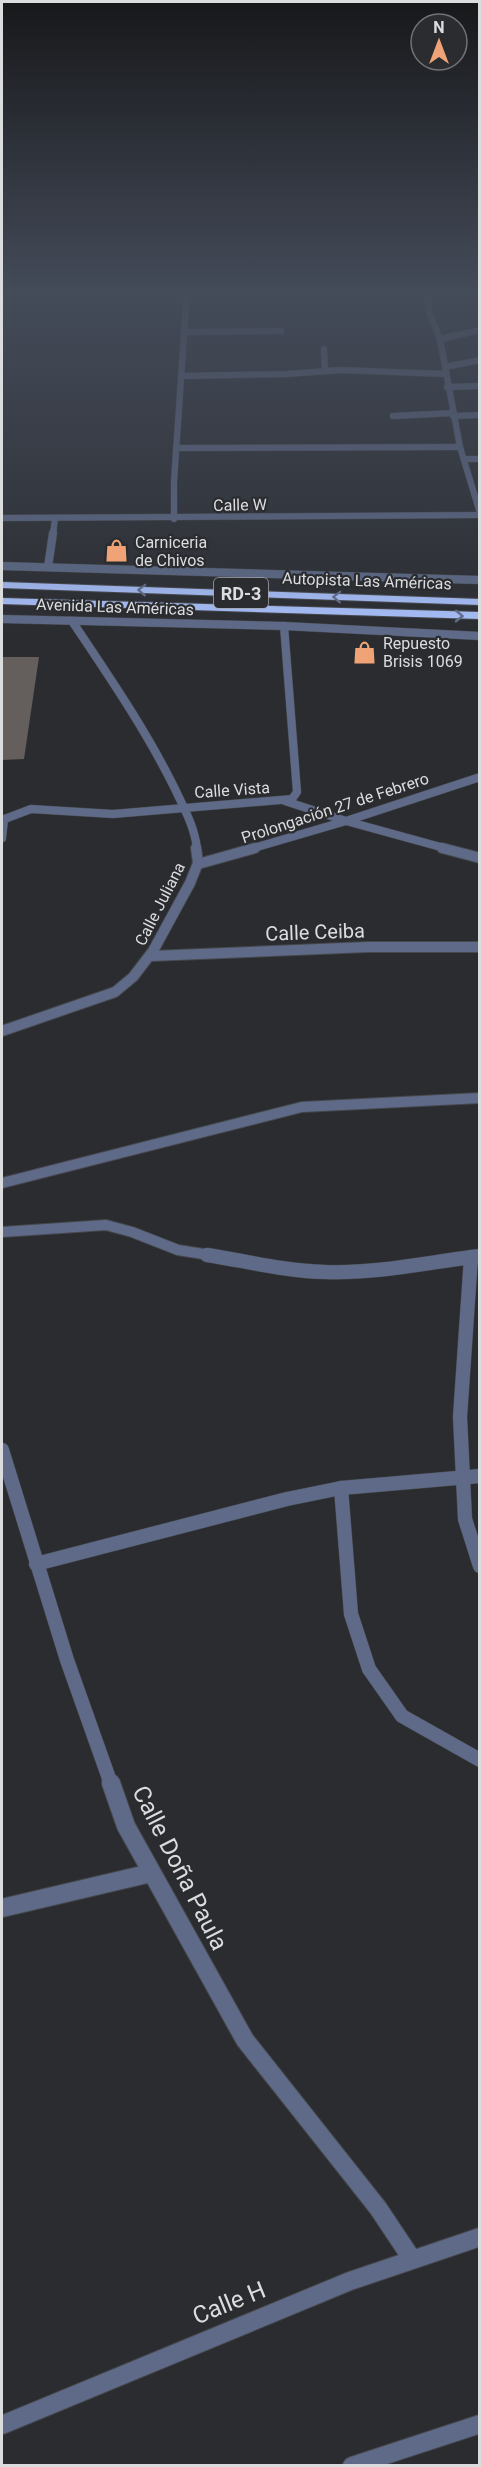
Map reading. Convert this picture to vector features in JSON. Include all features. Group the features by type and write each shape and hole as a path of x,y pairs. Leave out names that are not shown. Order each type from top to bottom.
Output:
{"highway":[{"name":"Autopista Las Américas","path":"2,585 480,602"},
{"path":"360,598 425,592 480,591"},
{"name":"Autopista Las Américas","path":"2,601 480,616"},
{"path":"203,608 324,619 480,628"}],"street":[{"path":"174,519 179,406"},
{"path":"451,406 460,447 480,514"},
{"path":"393,416 480,415"},
{"path":"176,448 460,447"},
{"path":"464,459 480,459"},
{"name":"Calle W","path":"2,518 174,519 480,514"},
{"path":"48,567 55,518"},
{"name":"Avenida Las Américas","path":"2,566 480,580"},
{"name":"Avenida Las Américas","path":"2,619 284,626 480,636"},
{"name":"Calle Juliana","path":"2,1030 115,992 129,982 151,956 198,864 198,843 184,808 133,714 72,621"},
{"name":"Calle Vista","path":"3,820 31,809 113,814 292,799 297,792 284,626"},
{"name":"Prolongación 27 de Febrero","path":"198,864 346,821 480,777"},
{"path":"285,801 346,821 480,858"},
{"path":"2,838 3,820"},
{"name":"Calle Ceiba","path":"151,956 368,947 480,947"},
{"path":"2,1183 302,1107 480,1098"},
{"path":"2,1232 106,1225 132,1232 178,1250 297,1270 327,1272 476,1257 460,1417 465,1519 480,1566"},
{"name":"Calle Doña Paula","path":"2,1450 67,1660 126,1826 245,2040 378,2208 412,2259"},
{"path":"36,1564 287,1498 341,1488 480,1476"},
{"path":"341,1488 351,1614 369,1669 402,1716 480,1760"},
{"path":"2,1908 151,1873"},
{"name":"Calle H","path":"2,2425 350,2281 480,2237"},
{"path":"352,2466 480,2424"}],"building":[{"path":"2,657 39,657 24,759 2,760"}],"place":[{"name":"Carniceria de Chivos","path":"117,551"},
{"name":"Repuesto Brisis 1069","path":"365,652"}]}
